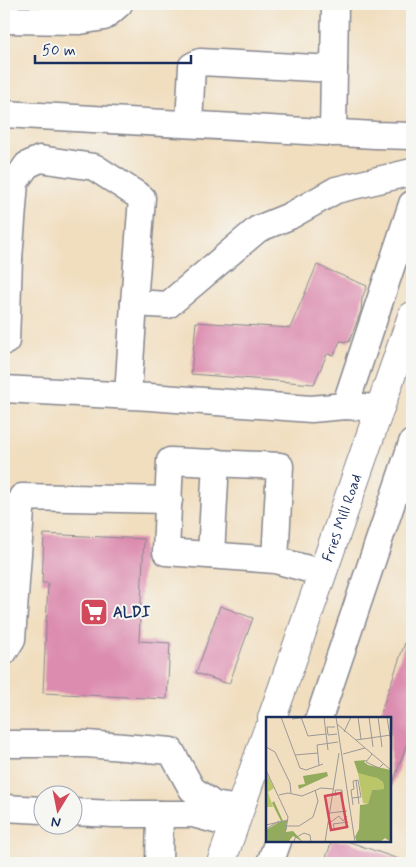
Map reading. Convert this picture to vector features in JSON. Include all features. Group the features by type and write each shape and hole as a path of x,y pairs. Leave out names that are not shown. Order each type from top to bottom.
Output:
{"main road":[{"name":"Fries Mill Road","path":"272,717 412,316"},
{"path":"222,863 266,735"}],"street":[{"path":"4,20 80,21 104,17 119,4"},
{"path":"333,133 335,4"},
{"path":"189,124 192,66 200,62 334,69"},
{"path":"4,114 412,136"},
{"path":"6,341 6,259 15,182 27,166 40,159 94,167 142,198 128,395"},
{"path":"134,304 168,305 258,230 290,216 336,190 412,172"},
{"path":"345,406 412,204"},
{"path":"4,389 128,395 311,410 345,406 380,408"},
{"path":"319,717 412,443"},
{"path":"275,560 280,466 170,461 166,552 275,560 322,573"},
{"path":"211,555 216,462"},
{"path":"8,645 11,543 22,497 169,500"},
{"path":"4,744 87,744 171,751 192,789 214,805 237,817"},
{"path":"4,808 32,809"},
{"path":"82,812 193,814 237,817"},
{"path":"159,863 160,814"},
{"path":"270,863 278,842"}],"building":[{"path":"317,265 367,286 362,298 361,311 349,342 340,341 334,355 327,354 314,384 191,374 196,322 290,328"},
{"name":"ALDI","path":"44,534 144,539 139,641 170,643 167,699 43,693 48,583 42,583"},
{"path":"220,606 253,618 229,684 196,673"},
{"path":"409,631 412,631 412,729 392,786 391,717 379,717"},
{"path":"332,842 350,842 404,861 403,863 324,863"}],"place":[{"name":"ALDI","path":"94,612"}]}
